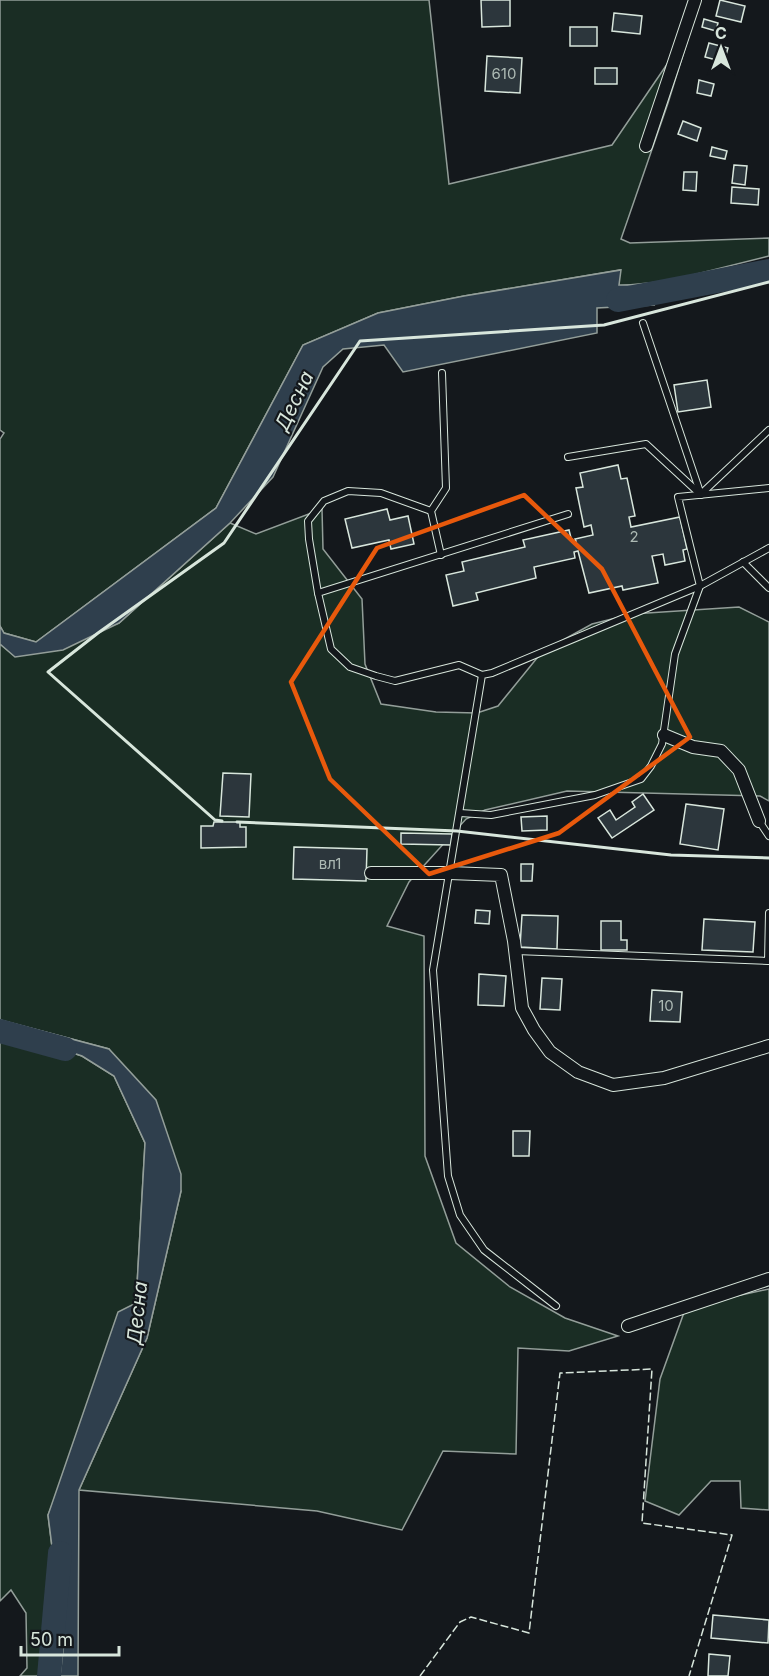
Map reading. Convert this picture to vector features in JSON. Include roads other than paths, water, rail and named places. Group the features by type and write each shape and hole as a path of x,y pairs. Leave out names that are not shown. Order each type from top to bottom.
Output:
{"street":[{"path":"646,146 695,0"},
{"path":"664,735 693,747 721,751 739,770 759,821"},
{"path":"371,873 501,875 515,951 522,1008 550,1052 578,1072 613,1085 664,1078 769,1046"},
{"path":"628,1326 769,1279"}],"lane":[{"path":"643,323 700,495"},
{"path":"441,555 431,511 446,488 442,374"},
{"path":"700,495 769,430"},
{"path":"568,458 646,444 700,495"},
{"path":"460,813 491,814 549,804 595,795 641,779 651,766 662,744 675,654 700,586 678,497 769,488"},
{"path":"431,511 381,493 348,491 324,501 308,521 318,593 330,649 350,667 395,681 459,665 482,675 492,673 700,586 769,548"},
{"path":"318,593 568,514"},
{"path":"743,562 769,588"},
{"path":"482,675 434,970 447,1176 460,1215 484,1250 556,1305"},
{"path":"759,821 769,836"},
{"path":"515,951 768,960 769,913"}],"water":[{"path":"621,270 619,285 642,285 654,305 597,308 597,333 403,372 384,345 343,349 323,367 273,477 230,523 119,623 63,650 15,657 0,644 0,626 4,633 36,642 216,508 303,345 378,313"},
{"path":"0,1020 109,1049 156,1100 181,1174 181,1191 147,1338 79,1490 78,1676 60,1676 64,1643 48,1515 118,1312 136,1303 145,1143 114,1076 82,1056 0,1029"}],"waterway":[{"name":"Десна","path":"618,300 769,271"},
{"name":"Десна","path":"0,1031 65,1049"},
{"name":"Десна","path":"49,1676 60,1553"}]}
